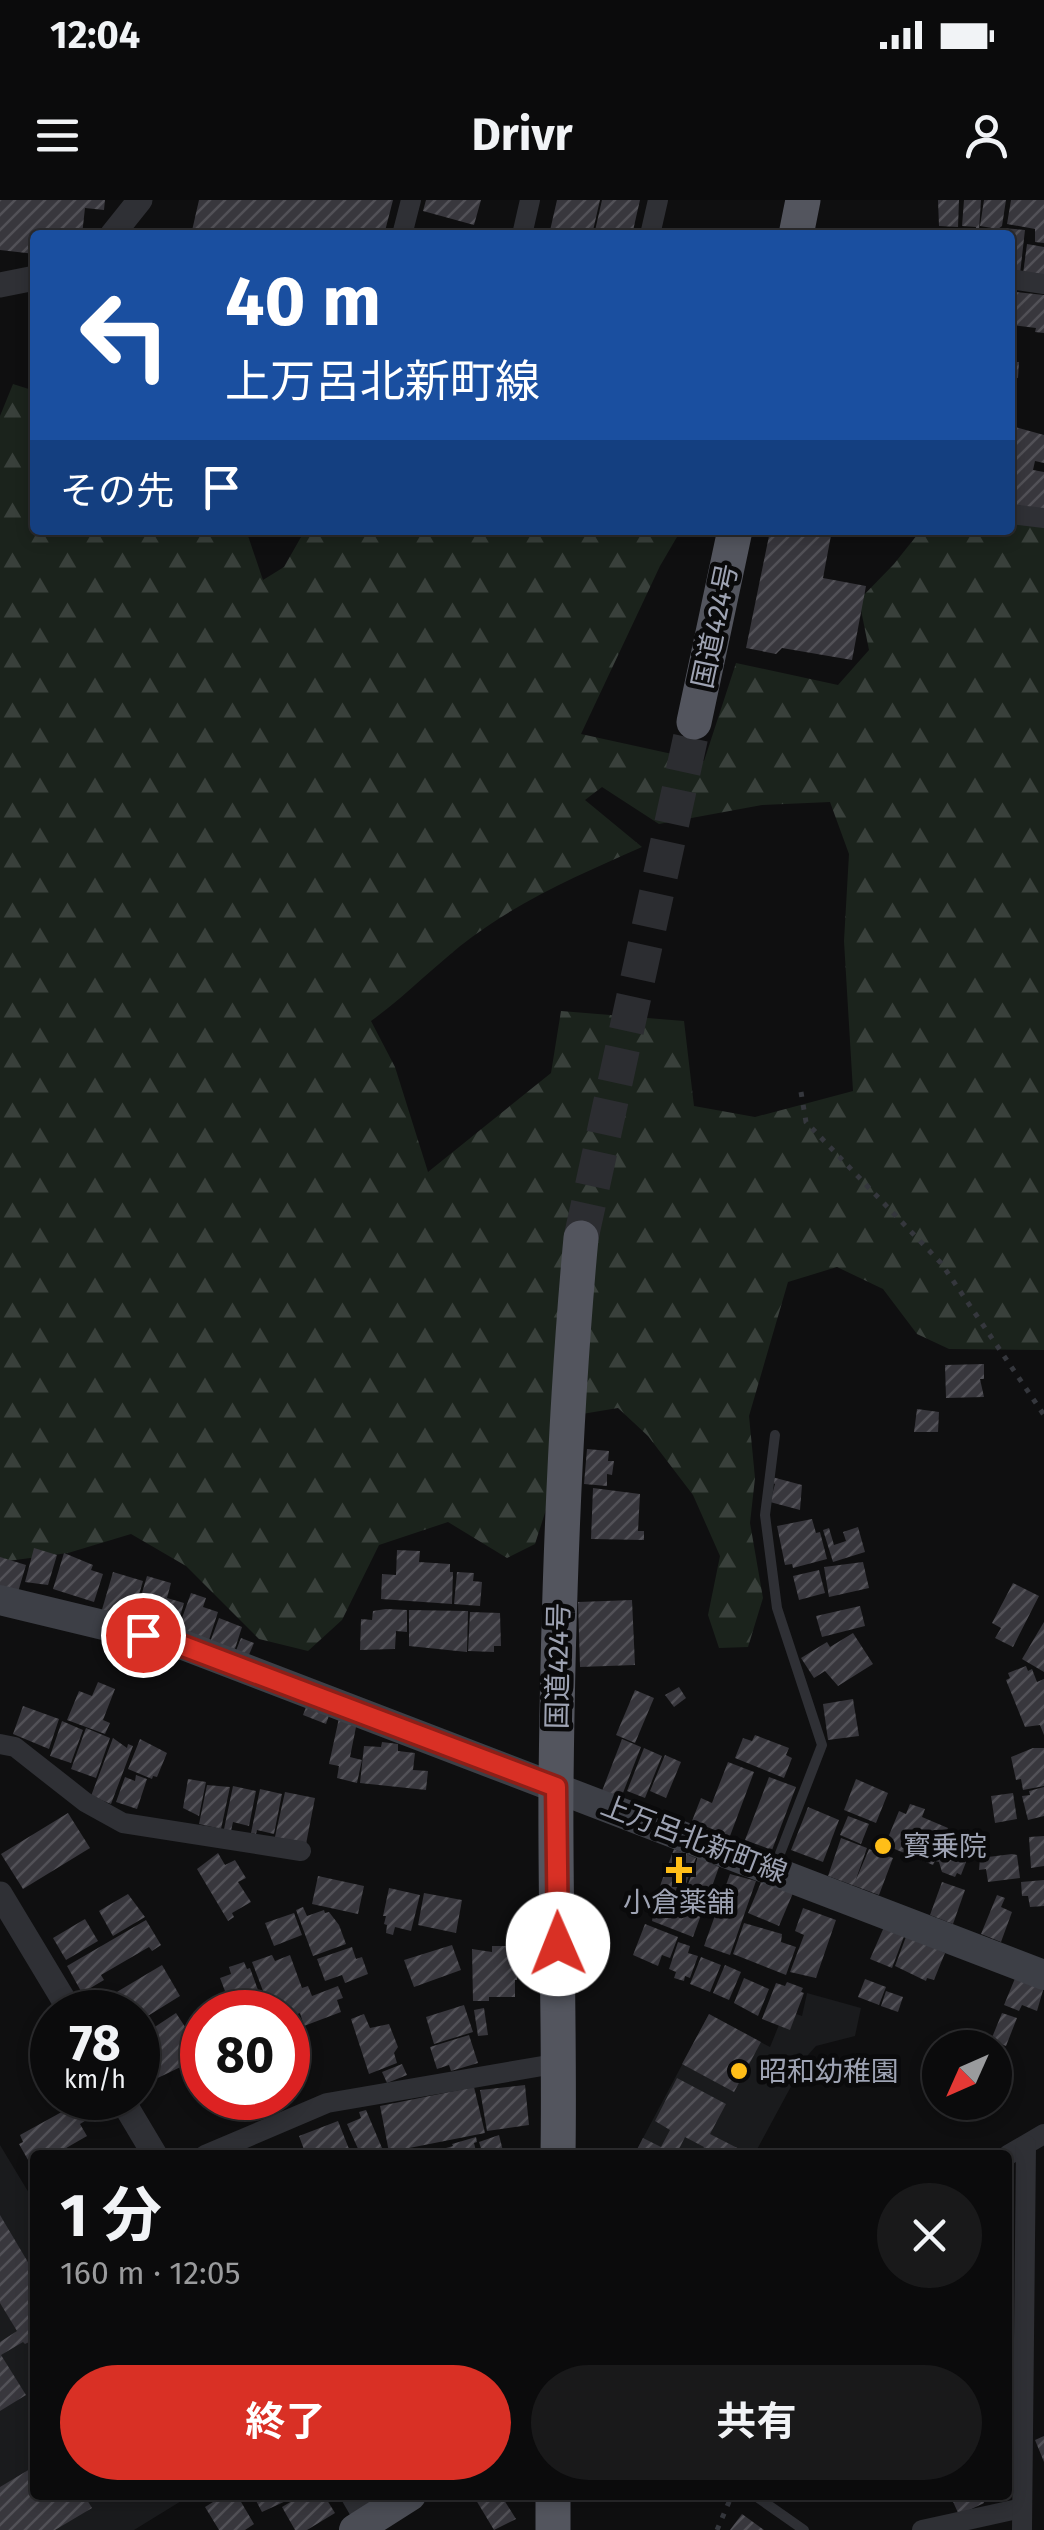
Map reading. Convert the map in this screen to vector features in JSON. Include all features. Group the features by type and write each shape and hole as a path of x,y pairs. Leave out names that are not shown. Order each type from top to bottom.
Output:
{"highway":[{"path":"797,230 803,200"},
{"name":"国道424号","path":"694,722 734,535"},
{"name":"国道424号","path":"558,2150 556,1787 562,1498 581,1238"},
{"path":"553,2500 553,2530"}],"main road":[{"name":"上万呂北新町線","path":"0,1600 178,1644 1044,1975"},
{"path":"364,2519 400,2500"}],"street":[{"path":"116,230 140,200"},
{"path":"403,230 411,200"},
{"path":"523,230 530,200"},
{"path":"651,230 658,200"},
{"path":"0,285 30,279"},
{"path":"1015,280 1044,284"},
{"path":"1015,515 1044,518"},
{"path":"0,1744 15,1746 85,1802 123,1822 302,1852"},
{"path":"0,1894 57,1990"},
{"path":"218,2150 327,2103 560,2062"},
{"path":"135,2120 153,2150"},
{"path":"1022,2530 1026,2145"},
{"path":"922,2530 1022,2508"}],"lane":[{"path":"774,1870 822,1746 777,1608 765,1514 775,1435"},
{"path":"761,2500 804,2530"}],"path":[{"path":"802,1092 806,1122 941,1263 1044,1415"},
{"path":"717,2530 730,2500"}],"shaded area":[{"name":"昭和幼稚園","path":"807,1993 861,2008 855,2036 816,2046 808,2055 757,2150 637,2150 709,2014 770,2047 785,2010 802,2016"},
{"path":"0,2145 30,2195 30,2500 183,2500 134,2530 0,2530"}],"green space":[{"path":"13,384 30,389 30,535 248,535 263,580 284,567 302,535 678,535 581,734 704,761 736,663 838,685 869,650 859,600 917,535 1015,535 1015,519 1044,526 1044,1350 949,1349 917,1334 883,1289 837,1267 788,1282 749,1416 755,1478 750,1523 763,1598 748,1647 719,1648 708,1615 720,1556 693,1495 648,1436 618,1408 564,1417 551,1494 535,1544 507,1558 448,1522 379,1545 342,1620 308,1651 259,1639 186,1566 131,1534 68,1553 0,1562 0,416","holes":["602,787 659,824 762,805 830,802 849,854 844,941 853,1091 755,1117 694,1106 684,1021 561,1011 551,1073 428,1172 395,1067 371,1021 492,923 554,888 642,847 585,800"]}],"building":[{"path":"0,200 105,200 104,210 85,208 83,230 30,230 30,253 0,250"},
{"path":"199,200 393,200 385,230 192,230"},
{"path":"426,200 481,200 474,225 423,211"},
{"path":"557,200 600,200 593,230 550,230"},
{"path":"602,200 640,200 633,230 595,230"},
{"path":"938,200 959,200 958,227 939,226"},
{"path":"964,200 981,200 979,230 962,226"},
{"path":"984,200 1006,200 1002,226 998,229 980,226"},
{"path":"1011,200 1044,200 1044,243 1035,242 1035,229 1007,224"},
{"path":"1003,228 1025,230 1020,274 1015,273 1015,230"},
{"path":"1027,244 1044,247 1044,277 1023,274"},
{"path":"1015,292 1044,295 1044,333 1035,332 1036,328 1015,325"},
{"path":"1015,427 1044,435 1044,463 1035,461 1033,470 1044,472 1044,510 1015,505"},
{"path":"769,535 831,535 823,578 866,586 852,660 782,648 776,654 746,648"},
{"path":"984,1364 984,1379 980,1379 984,1397 946,1398 945,1365"},
{"path":"917,1409 939,1412 938,1432 914,1432"},
{"path":"587,1449 609,1451 608,1461 614,1461 612,1475 607,1474 607,1486 584,1484"},
{"path":"772,1477 802,1485 800,1510 770,1502 775,1484 770,1482"},
{"path":"593,1488 640,1494 638,1531 644,1531 644,1540 591,1539"},
{"path":"812,1519 827,1559 793,1568 792,1564 785,1565 777,1526"},
{"path":"858,1527 865,1552 833,1562 823,1530 829,1528 834,1545 846,1541 843,1532"},
{"path":"34,1548 57,1555 48,1585 25,1582"},
{"path":"397,1550 420,1551 419,1562 450,1564 452,1604 381,1599 382,1574 396,1575"},
{"path":"64,1553 93,1565 91,1570 103,1574 94,1602 53,1589"},
{"path":"0,1557 26,1565 18,1592 0,1586"},
{"path":"863,1562 869,1588 829,1597 824,1567"},
{"path":"819,1570 825,1593 799,1600 793,1576"},
{"path":"113,1572 143,1581 131,1622 101,1613"},
{"path":"457,1572 474,1573 473,1581 482,1582 480,1606 454,1604"},
{"path":"147,1576 171,1583 167,1598 184,1603 176,1631 134,1620"},
{"path":"1013,1583 1039,1596 1013,1647 995,1638 1001,1628 992,1623"},
{"path":"191,1593 206,1598 203,1607 218,1612 208,1643 177,1632"},
{"path":"632,1600 635,1665 580,1667 578,1602"},
{"path":"860,1606 865,1626 822,1637 816,1616"},
{"path":"407,1610 407,1632 396,1631 395,1649 360,1650 361,1619 372,1620 373,1611"},
{"path":"409,1610 468,1611 467,1652 409,1646"},
{"path":"470,1612 500,1613 501,1646 494,1646 494,1652 468,1651"},
{"path":"219,1618 242,1627 234,1652 210,1642"},
{"path":"1044,1622 1044,1672 1022,1659"},
{"path":"853,1633 873,1664 838,1686 825,1671 814,1678 801,1658 827,1642 830,1647"},
{"path":"241,1638 254,1643 248,1657 235,1653"},
{"path":"1026,1666 1028,1671 1032,1669 1037,1682 1044,1679 1044,1735 1040,1725 1025,1727 1006,1680 1010,1678 1008,1673"},
{"path":"98,1682 115,1689 103,1720 110,1723 105,1734 67,1720 79,1691 92,1696"},
{"path":"679,1687 686,1698 674,1707 665,1695"},
{"path":"635,1690 654,1698 635,1743 616,1735"},
{"path":"853,1699 859,1736 828,1740 823,1704"},
{"path":"308,1702 331,1710 326,1724 303,1715"},
{"path":"23,1706 59,1719 49,1749 13,1734"},
{"path":"339,1718 357,1722 350,1757 362,1760 357,1783 337,1778 339,1766 329,1764"},
{"path":"62,1721 83,1730 71,1763 50,1756"},
{"path":"86,1728 110,1738 96,1778 71,1769"},
{"path":"755,1735 789,1748 786,1755 792,1758 784,1778 735,1758 743,1738 752,1741"},
{"path":"113,1738 127,1748 128,1744 133,1746 111,1804 91,1796"},
{"path":"140,1739 167,1753 157,1777 152,1779 128,1769"},
{"path":"622,1739 641,1747 621,1798 602,1791"},
{"path":"382,1742 398,1744 398,1751 415,1753 413,1770 428,1771 426,1790 360,1783 364,1746 381,1747"},
{"path":"644,1748 662,1756 645,1798 627,1791"},
{"path":"1044,1748 1044,1786 1023,1790 1021,1779 1016,1780 1011,1757"},
{"path":"665,1755 681,1762 666,1798 650,1791"},
{"path":"728,1762 754,1772 730,1836 692,1821 701,1798 712,1803"},
{"path":"136,1775 147,1779 137,1809 116,1802 125,1777 135,1781"},
{"path":"769,1777 796,1787 772,1850 745,1840"},
{"path":"188,1779 206,1782 199,1816 183,1808"},
{"path":"856,1779 888,1793 876,1823 844,1810"},
{"path":"207,1785 230,1787 221,1829 199,1824"},
{"path":"233,1786 256,1791 249,1826 233,1822 231,1831 224,1829"},
{"path":"1044,1787 1044,1816 1028,1820 1022,1796"},
{"path":"260,1789 282,1794 274,1834 257,1830 256,1834 251,1833"},
{"path":"285,1792 315,1798 306,1844 274,1841"},
{"path":"1013,1793 1017,1819 995,1823 991,1796"},
{"path":"910,1804 925,1809 922,1817 948,1828 942,1842 954,1847 957,1841 966,1844 964,1850 970,1852 961,1875 942,1872 939,1862 933,1865 885,1845 899,1811 906,1814"},
{"path":"808,1807 839,1820 823,1862 791,1850"},
{"path":"68,1813 90,1848 23,1889 1,1854"},
{"path":"848,1816 869,1824 861,1844 840,1835"},
{"path":"1044,1836 1044,1866 1031,1868 1029,1837"},
{"path":"841,1838 867,1848 855,1882 869,1849 893,1858 879,1895 828,1876"},
{"path":"674,1849 696,1858 680,1899 704,1907 693,1937 652,1921"},
{"path":"218,1853 225,1865 235,1860 246,1878 238,1882 251,1902 232,1913 234,1917 228,1921 197,1869"},
{"path":"1017,1855 1020,1878 988,1882 986,1869 979,1870 980,1858"},
{"path":"698,1857 719,1867 705,1906 683,1898"},
{"path":"730,1874 756,1881 730,1955 704,1946"},
{"path":"318,1876 364,1886 358,1914 312,1904"},
{"path":"762,1880 793,1893 779,1926 748,1913"},
{"path":"1044,1880 1044,1906 1030,1907 1028,1896 1022,1896 1021,1882"},
{"path":"942,1882 965,1890 953,1924 930,1915"},
{"path":"389,1888 420,1895 411,1931 395,1927 393,1935 386,1933 383,1916"},
{"path":"424,1893 462,1900 456,1933 418,1925"},
{"path":"128,1894 145,1917 113,1936 99,1911"},
{"path":"997,1895 1005,1898 1001,1907 1012,1912 1001,1942 981,1934"},
{"path":"303,1907 307,1916 329,1912 346,1944 313,1956 296,1910"},
{"path":"803,1908 836,1920 816,1978 790,1972 804,1935 795,1931"},
{"path":"294,1913 302,1935 274,1946 265,1923"},
{"path":"85,1919 98,1941 66,1960 53,1938"},
{"path":"146,1920 161,1945 152,1951 149,1947 101,1975 104,1980 87,1990 80,1990 67,1966"},
{"path":"744,1923 782,1934 781,1942 796,1947 786,1975 733,1954"},
{"path":"645,1924 678,1937 670,1958 662,1955 658,1966 633,1955"},
{"path":"884,1927 905,1934 892,1968 870,1959"},
{"path":"907,1934 945,1953 934,1980 926,1981 895,1966"},
{"path":"678,1942 690,1946 688,1953 698,1956 690,1978 685,1976 684,1981 674,1978 676,1972 669,1969"},
{"path":"452,1945 461,1970 414,1987 404,1960"},
{"path":"492,1946 515,1946 515,1997 473,2001 472,1949 492,1952"},
{"path":"352,1947 356,1959 362,1957 368,1974 345,1983 342,1975 325,1981 317,1959"},
{"path":"272,1955 275,1961 290,1955 302,1988 308,1986 310,1990 263,1990 252,1962"},
{"path":"701,1957 721,1965 710,1992 690,1984"},
{"path":"244,1962 258,1990 225,1990 220,1978 231,1974 229,1967"},
{"path":"162,1965 180,1996 160,2008 160,1990 120,1990"},
{"path":"725,1965 741,1972 729,2000 713,1993"},
{"path":"1016,1976 1044,1987 1037,2011 1022,2005 1019,2011 1004,2005"},
{"path":"744,1978 769,1989 758,2016 734,2003"},
{"path":"865,1979 886,1987 879,2005 858,1997"},
{"path":"787,1982 803,1988 804,1993 790,2030 762,2019 776,1983 785,1986"},
{"path":"338,1986 343,1998 337,2000 341,2012 310,2024 310,1991 312,1996"},
{"path":"886,1991 903,1997 898,2012 881,2006"},
{"path":"464,2005 473,2032 434,2044 426,2017"},
{"path":"484,2008 488,2035 478,2036 474,2010"},
{"path":"176,2013 180,2019 180,2067 160,2077 160,2024"},
{"path":"1002,2013 1017,2018 1012,2031 995,2030"},
{"path":"364,2014 370,2028 389,2024 398,2047 394,2053 397,2063 369,2074 351,2019"},
{"path":"709,2014 761,2042 734,2092 682,2064"},
{"path":"469,2035 478,2063 451,2071 449,2065 437,2069 430,2047"},
{"path":"402,2064 407,2075 387,2083 382,2072"},
{"path":"677,2078 726,2104 710,2134 741,2150 702,2150 704,2147 685,2137 678,2150 637,2150 643,2138 661,2147 670,2130 655,2121"},
{"path":"525,2085 529,2125 487,2131 480,2090"},
{"path":"474,2087 485,2133 389,2150 380,2106"},
{"path":"366,2110 382,2148 359,2150 347,2124 361,2118 359,2112"},
{"path":"47,2120 86,2120 80,2124 87,2136 63,2150 30,2150 30,2163 19,2144 23,2142 20,2135"},
{"path":"338,2121 349,2150 304,2150 299,2136"},
{"path":"499,2135 503,2150 481,2150 479,2142"},
{"path":"476,2137 477,2142 476,2150 447,2150 452,2144"},
{"path":"0,2215 30,2266 30,2342 1,2355 26,2395 0,2411 0,2342 17,2331 0,2303"},
{"path":"1044,2436 1044,2462 1035,2440"},
{"path":"30,2469 30,2500 87,2500 92,2508 55,2530 0,2530 0,2487"},
{"path":"216,2500 240,2500 254,2524 245,2530 219,2530 205,2507"},
{"path":"256,2500 288,2500 262,2512"},
{"path":"294,2500 327,2500 335,2513 307,2530 295,2530 282,2507"},
{"path":"476,2500 504,2500 516,2519 494,2530"},
{"path":"952,2500 983,2500 984,2503 959,2515"},
{"path":"742,2514 764,2530 730,2530"}],"tunnel":[{"path":"581,1238 694,722"}],"place":[{"name":"寳乗院","path":"883,1846"},
{"name":"小倉薬舗","path":"679,1870"},
{"name":"昭和幼稚園","path":"739,2071"}],"route":[{"path":"143,1635 178,1644 556,1787 558,1944"}]}
